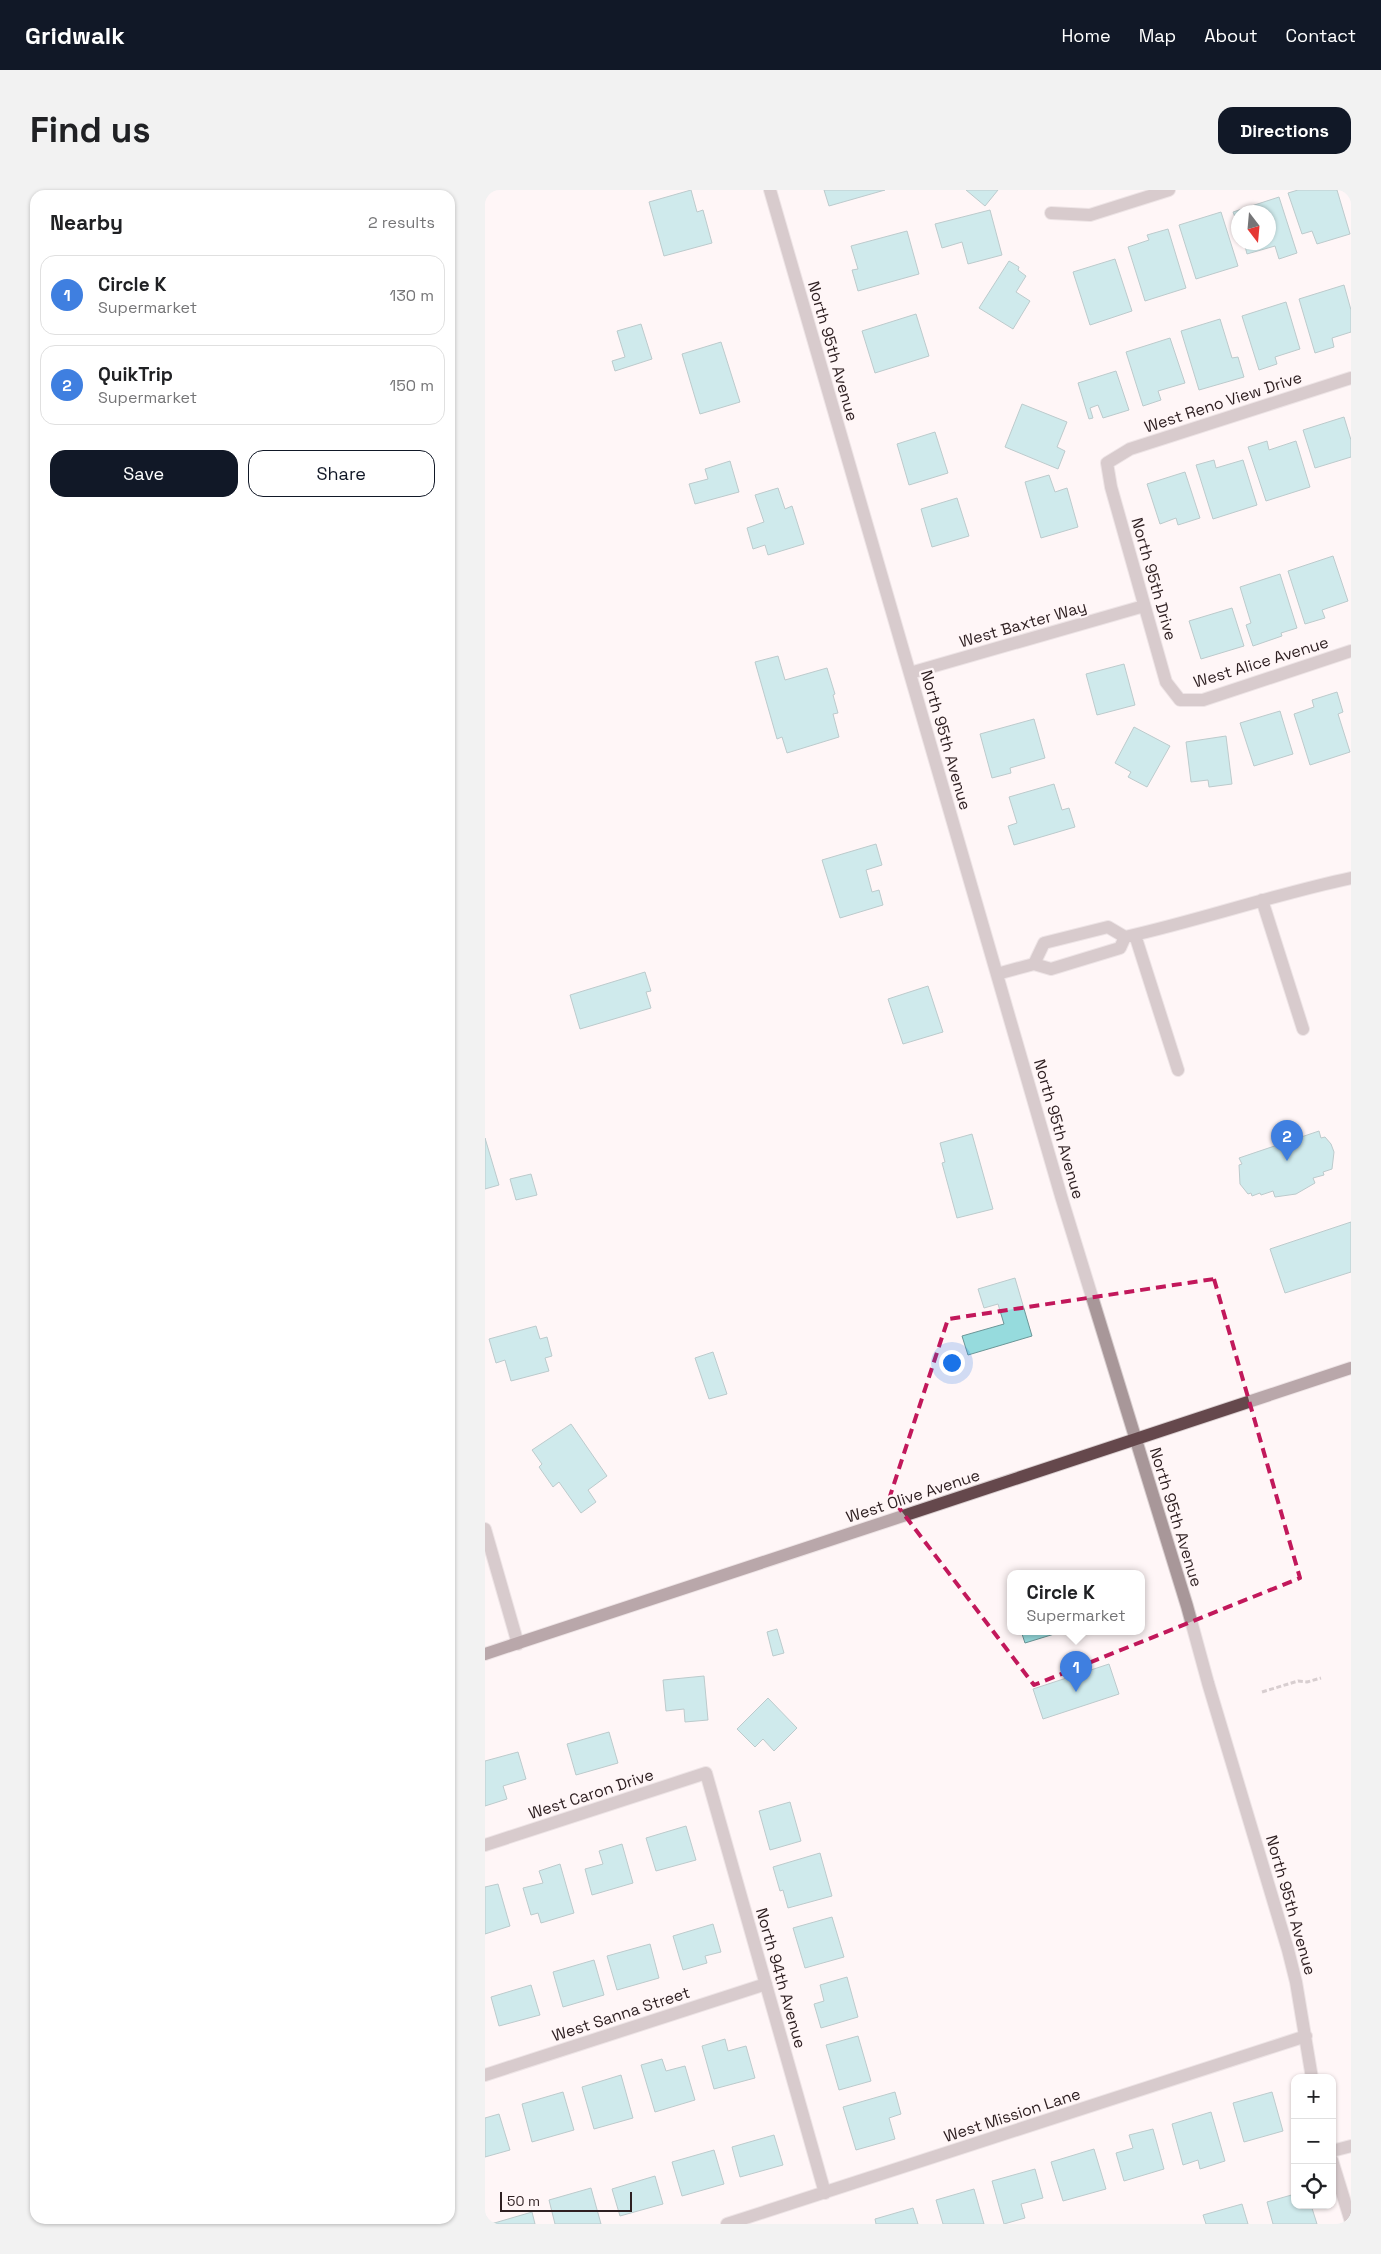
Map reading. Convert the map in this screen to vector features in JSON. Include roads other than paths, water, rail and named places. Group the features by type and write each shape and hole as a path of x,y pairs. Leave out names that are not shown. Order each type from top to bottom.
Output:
{"main road":[{"name":"West Olive Avenue","path":"485,1654 1351,1368"}],"street":[{"name":"North 95th Avenue","path":"770,190 1061,1196 1288,1950 1312,2074"},
{"path":"1051,214 1090,215 1169,190"},
{"name":"West Reno View Drive","path":"1107,463 1130,449 1351,378"},
{"name":"North 95th Drive","path":"1107,463 1111,487 1166,682 1179,700"},
{"name":"West Baxter Way","path":"910,673 1144,606"},
{"name":"West Alice Avenue","path":"1179,700 1203,700 1351,651"},
{"path":"1034,964 1044,943 1108,927 1130,936 1351,878"},
{"path":"1262,900 1303,1029"},
{"path":"997,974 1034,964 1051,969 1120,948 1130,936"},
{"path":"1130,936 1178,1070"},
{"path":"485,1529 518,1644"},
{"name":"West Caron Drive","path":"485,1845 706,1773"},
{"name":"North 94th Avenue","path":"706,1773 825,2193"},
{"name":"West Sanna Street","path":"485,2074 766,1984"},
{"name":"West Mission Lane","path":"727,2224 1306,2036"},
{"path":"1336,2150 1351,2146"},
{"path":"1333,2164 1351,2222"}],"place":[{"name":"QuikTrip","path":"1287,1161"},
{"name":"Circle K","path":"1076,1692"}]}
